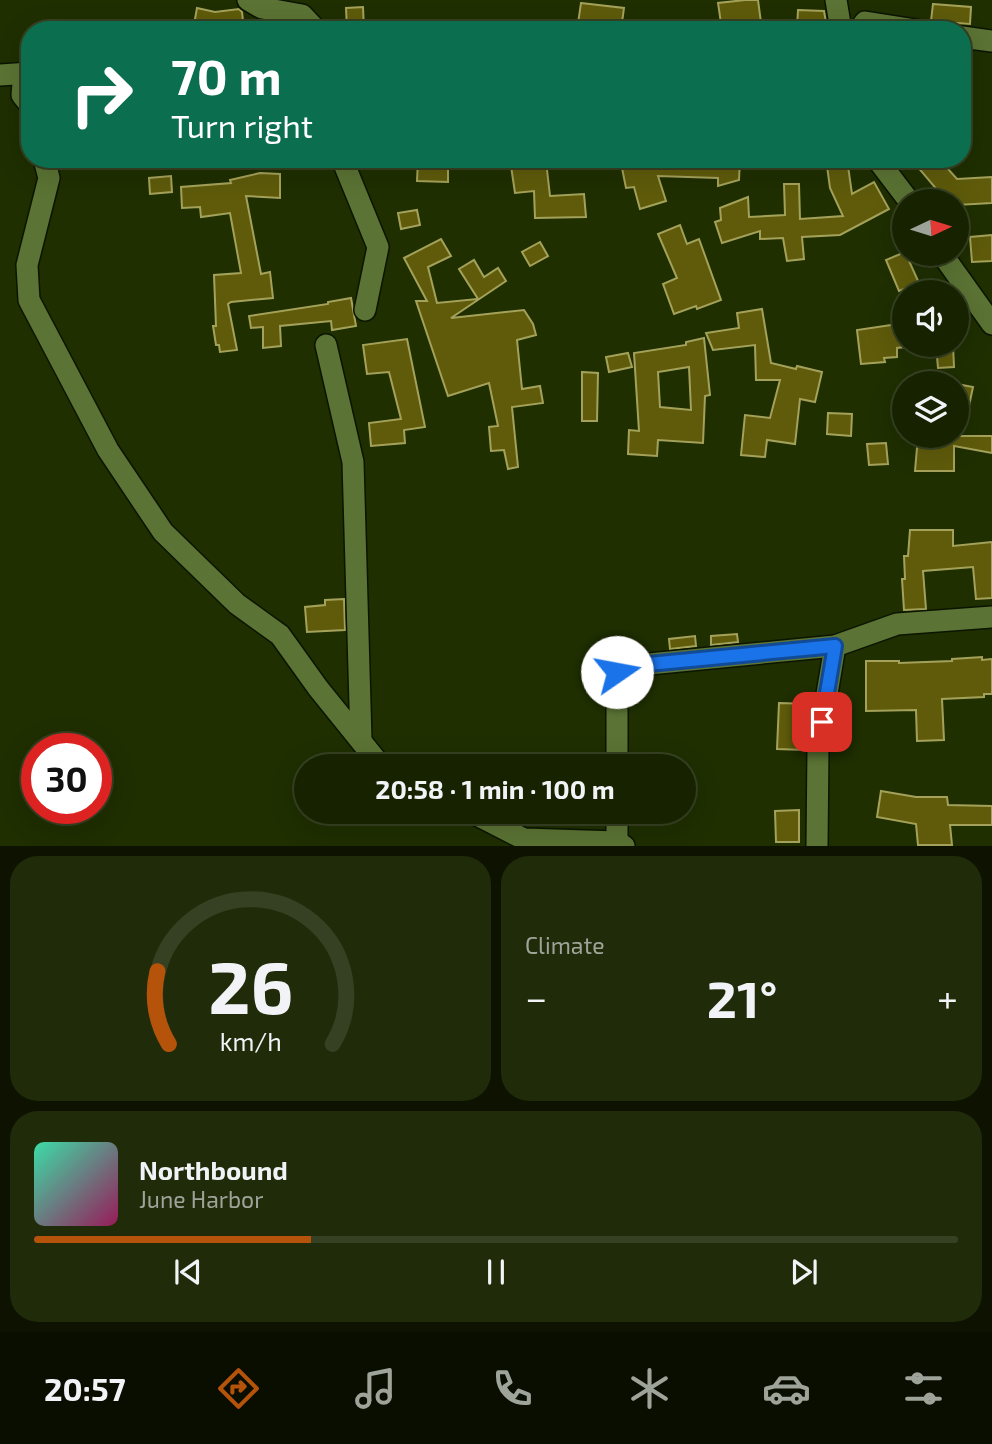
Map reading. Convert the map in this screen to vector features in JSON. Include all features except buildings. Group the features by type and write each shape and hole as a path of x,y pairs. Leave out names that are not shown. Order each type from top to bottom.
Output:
{"street":[{"path":"248,0 262,8 302,16 307,21"},
{"path":"836,0 840,21"},
{"path":"971,38 992,41"},
{"path":"0,75 21,73"},
{"path":"46,168 49,178 27,265 29,300 108,450 163,532 237,604 281,635 318,688 372,754"},
{"path":"346,168 378,247 365,310"},
{"path":"884,168 900,189"},
{"path":"951,266 992,324"},
{"path":"326,345 353,463 361,739"},
{"path":"617,754 617,672 649,664 835,646 897,624 992,617"},
{"path":"817,845 818,748 835,646"},
{"path":"495,824 524,839 620,844 618,824"}],"route":[{"path":"617,672 649,664 835,646 822,722"}]}
